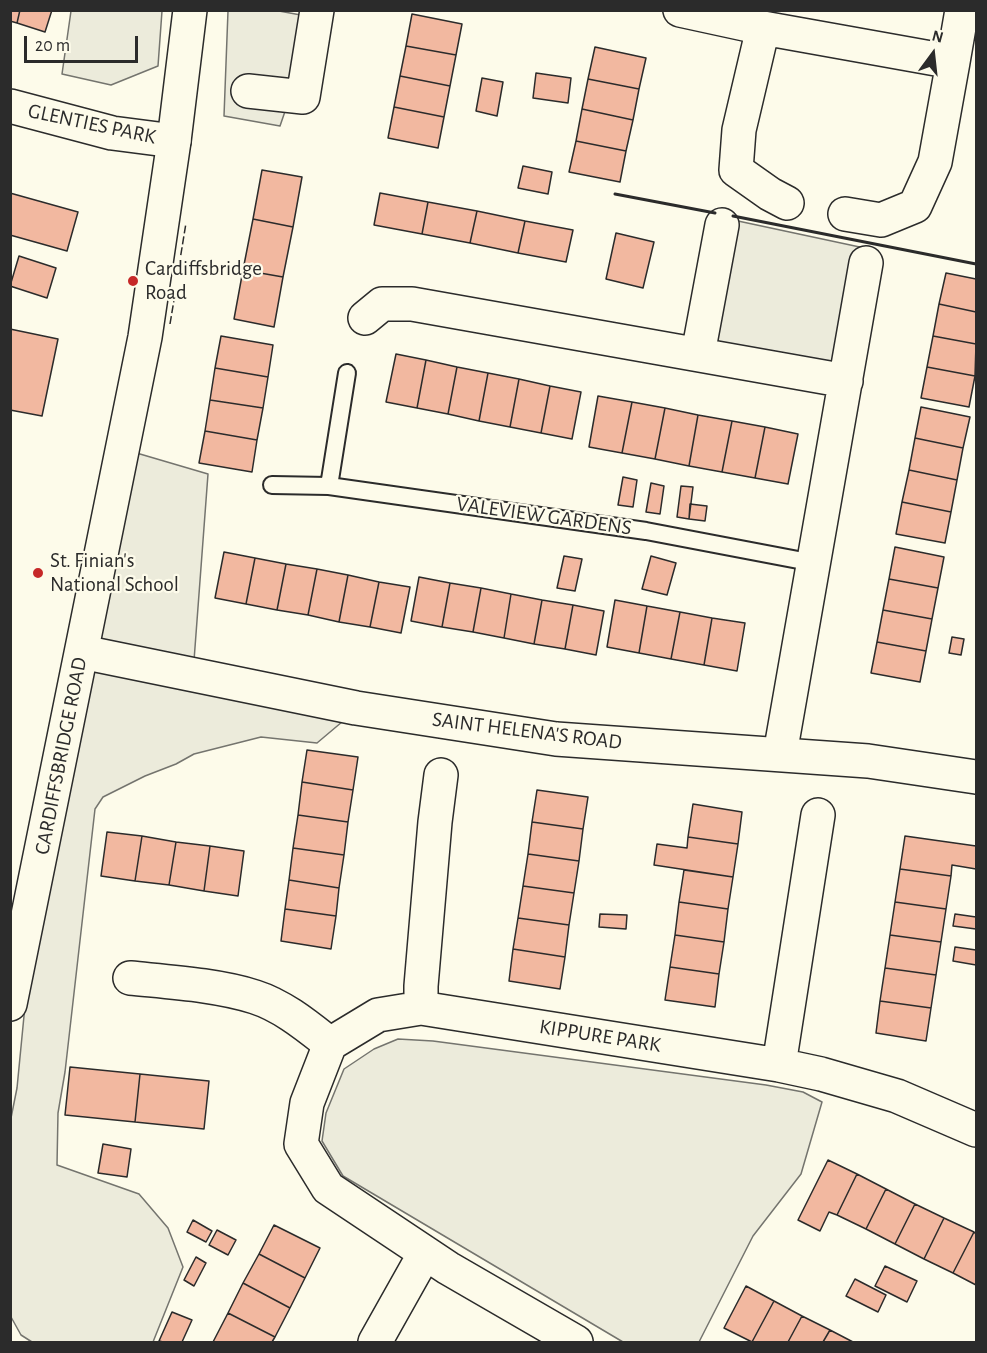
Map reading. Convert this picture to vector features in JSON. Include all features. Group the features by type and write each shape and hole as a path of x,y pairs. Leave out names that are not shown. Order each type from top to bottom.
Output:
{"street":[{"name":"CARDIFFSBRIDGE ROAD","path":"10,1004 145,337 174,141 190,10"},
{"path":"248,91 303,98 317,10"},
{"path":"680,10 763,28 953,62"},
{"path":"845,214 880,220 915,206 935,162 962,10"},
{"path":"763,28 739,130 736,170 787,203"},
{"name":"GLENTIES PARK","path":"10,106 112,133 174,141"},
{"path":"698,354 722,225"},
{"path":"780,754 866,263"},
{"path":"365,318 382,304 412,304 846,381"},
{"name":"SAINT HELENA'S ROAD","path":"82,652 356,708 556,739 868,761 976,777"},
{"path":"421,1008 435,822 441,775"},
{"path":"779,1065 818,815"},
{"path":"130,978 195,985 256,997 298,1019 330,1044 307,1103 301,1144 328,1188 425,1252 576,1342"},
{"name":"KIPPURE PARK","path":"330,1044 378,1016 421,1008 779,1065 821,1074 897,1096 976,1130"},
{"path":"375,1342 425,1252"}],"lane":[{"path":"329,486 347,374"},
{"name":"VALEVIEW GARDENS","path":"272,485 329,486 646,531 814,563"}],"shaded area":[{"path":"71,11 162,11 158,66 111,85 62,74"},
{"path":"228,11 279,11 317,18 280,126 224,116"},
{"path":"724,218 869,249 842,379 699,353"},
{"path":"123,449 208,474 193,674 83,651"},
{"path":"83,655 355,711 317,743 261,737 194,754 103,797 95,809 65,1072 58,1113 57,1165 139,1194 168,1228 183,1267 153,1342 32,1342 21,1335 11,1317 11,1118 17,1088 34,913"},
{"path":"398,1039 433,1041 766,1085 803,1092 822,1102 801,1174 753,1236 699,1342 623,1342 343,1176 322,1141 326,1113 344,1069 374,1049"}],"building":[{"path":"10,10 20,10 17,23 10,21"},
{"path":"20,10 52,10 45,32 17,23"},
{"path":"412,14 462,24 456,55 406,46"},
{"path":"406,46 456,55 450,86 400,76"},
{"path":"595,47 646,58 639,89 588,79"},
{"path":"536,73 571,78 568,103 533,98"},
{"path":"400,76 450,86 444,117 394,107"},
{"path":"482,78 503,82 497,116 476,111"},
{"path":"588,79 639,89 633,120 582,109"},
{"path":"394,107 444,117 438,148 388,138"},
{"path":"582,109 633,120 626,151 576,141"},
{"path":"576,141 626,151 620,182 569,172"},
{"path":"523,166 552,172 548,194 518,188"},
{"path":"262,170 302,177 293,227 253,219"},
{"path":"10,193 78,212 67,251 10,235"},
{"path":"380,193 428,202 422,234 374,225"},
{"path":"428,202 477,211 470,243 422,234"},
{"path":"477,211 525,221 518,253 470,243"},
{"path":"253,219 293,227 283,277 243,270"},
{"path":"525,221 573,230 566,262 518,253"},
{"path":"616,233 654,242 643,288 606,279"},
{"path":"19,256 56,268 47,298 10,286"},
{"path":"243,270 283,277 274,327 234,319"},
{"path":"946,273 976,279 976,312 939,304"},
{"path":"939,304 976,312 976,344 933,336"},
{"path":"10,329 58,339 42,416 10,410"},
{"path":"221,336 273,345 268,377 215,368"},
{"path":"933,336 976,344 975,376 927,367"},
{"path":"396,354 426,360 417,408 386,402"},
{"path":"426,360 457,367 448,414 417,408"},
{"path":"457,367 488,373 479,421 448,414"},
{"path":"927,367 975,376 969,407 921,398"},
{"path":"215,368 268,377 263,408 210,400"},
{"path":"488,373 519,379 510,427 479,421"},
{"path":"519,379 550,386 541,433 510,427"},
{"path":"550,386 581,392 572,439 541,433"},
{"path":"598,396 632,402 622,453 589,447"},
{"path":"210,400 263,408 257,440 205,431"},
{"path":"632,402 665,408 655,459 622,453"},
{"path":"921,407 970,417 963,448 915,438"},
{"path":"665,408 698,415 689,466 655,459"},
{"path":"698,415 732,421 722,472 689,466"},
{"path":"732,421 765,427 755,478 722,472"},
{"path":"765,427 798,434 788,484 755,478"},
{"path":"205,431 257,440 252,472 199,463"},
{"path":"915,438 963,448 957,480 909,470"},
{"path":"909,470 957,480 951,512 902,502"},
{"path":"623,477 637,480 633,507 618,505"},
{"path":"651,483 664,486 660,514 646,512"},
{"path":"681,486 693,487 689,519 677,517"},
{"path":"902,502 951,512 945,543 896,534"},
{"path":"690,504 707,506 705,521 689,519"},
{"path":"895,547 944,557 938,588 889,579"},
{"path":"224,552 255,558 246,604 215,598"},
{"path":"564,556 582,559 575,591 557,588"},
{"path":"651,556 676,563 667,595 642,589"},
{"path":"255,558 286,564 277,610 246,604"},
{"path":"286,564 317,569 308,615 277,610"},
{"path":"317,569 348,575 339,622 308,615"},
{"path":"348,575 379,582 370,627 339,622"},
{"path":"419,577 450,583 442,627 411,621"},
{"path":"889,579 938,588 932,619 883,610"},
{"path":"379,582 410,587 401,633 370,627"},
{"path":"450,583 481,588 473,632 442,627"},
{"path":"481,588 511,594 504,638 473,632"},
{"path":"511,594 542,600 534,644 504,638"},
{"path":"542,600 573,605 565,649 534,644"},
{"path":"615,600 647,606 639,653 607,647"},
{"path":"573,605 604,611 596,655 565,649"},
{"path":"647,606 680,612 671,659 639,653"},
{"path":"883,610 932,619 926,651 877,642"},
{"path":"680,612 712,618 704,665 671,659"},
{"path":"712,618 745,623 737,671 704,665"},
{"path":"952,637 964,639 961,655 949,653"},
{"path":"877,642 926,651 920,682 871,673"},
{"path":"307,750 358,757 353,790 302,782"},
{"path":"302,782 353,790 348,822 298,815"},
{"path":"537,790 588,797 583,829 532,822"},
{"path":"693,804 742,812 738,844 688,837"},
{"path":"298,815 348,822 344,855 293,848"},
{"path":"532,822 583,829 579,861 528,854"},
{"path":"107,832 142,836 135,881 101,876"},
{"path":"142,836 176,842 169,885 135,881"},
{"path":"905,836 976,846 976,869 952,865 951,876 900,869"},
{"path":"688,837 738,844 733,877 654,865 657,844 687,848"},
{"path":"176,842 210,846 204,891 169,885"},
{"path":"210,846 244,851 238,896 204,891"},
{"path":"293,848 344,855 339,888 289,880"},
{"path":"528,854 579,861 574,893 523,886"},
{"path":"900,869 951,876 946,909 895,902"},
{"path":"684,870 733,877 728,909 679,902"},
{"path":"289,880 339,888 336,916 285,909"},
{"path":"523,886 574,893 569,925 518,918"},
{"path":"679,902 728,909 724,942 675,935"},
{"path":"895,902 946,909 941,942 890,935"},
{"path":"285,909 336,916 331,949 281,941"},
{"path":"600,914 627,915 626,929 599,927"},
{"path":"955,914 976,917 976,929 953,926"},
{"path":"518,918 569,925 565,957 513,949"},
{"path":"675,935 724,942 719,974 670,967"},
{"path":"890,935 941,942 936,975 885,968"},
{"path":"955,947 976,950 976,965 953,961"},
{"path":"513,949 565,957 560,989 509,981"},
{"path":"670,967 719,974 715,1007 665,1000"},
{"path":"885,968 936,975 931,1008 880,1001"},
{"path":"880,1001 931,1008 926,1041 876,1033"},
{"path":"70,1067 140,1074 135,1122 65,1115"},
{"path":"140,1074 209,1081 204,1129 135,1122"},
{"path":"103,1144 131,1149 127,1177 98,1173"},
{"path":"828,1160 857,1174 837,1215 829,1212 820,1231 798,1220"},
{"path":"857,1174 886,1189 866,1229 837,1215"},
{"path":"886,1189 915,1204 895,1244 866,1229"},
{"path":"915,1204 944,1218 924,1259 895,1244"},
{"path":"944,1218 974,1232 953,1273 924,1259"},
{"path":"193,1220 212,1231 206,1242 187,1232"},
{"path":"274,1225 320,1248 305,1278 259,1254"},
{"path":"217,1230 236,1240 228,1255 209,1245"},
{"path":"974,1232 976,1234 976,1285 953,1273"},
{"path":"259,1254 305,1278 290,1308 243,1283"},
{"path":"196,1257 206,1263 194,1286 184,1280"},
{"path":"885,1266 917,1281 907,1302 875,1286"},
{"path":"855,1279 886,1295 878,1312 846,1296"},
{"path":"243,1283 290,1308 275,1337 228,1313"},
{"path":"746,1286 774,1301 752,1342 724,1328"},
{"path":"774,1301 802,1316 788,1342 752,1342"},
{"path":"172,1312 192,1320 182,1342 159,1341"},
{"path":"228,1313 275,1337 272,1342 213,1342"},
{"path":"802,1316 830,1330 823,1342 788,1342"},
{"path":"830,1330 853,1342 823,1342"}],"fence":[{"path":"179,266 186,223"},
{"path":"170,324 174,300"}],"wall":[{"path":"615,194 715,213"},
{"path":"733,216 976,264"}],"place":[{"name":"Cardiffsbridge Road","path":"133,281"},
{"name":"St. Finian's National School","path":"38,573"}]}
